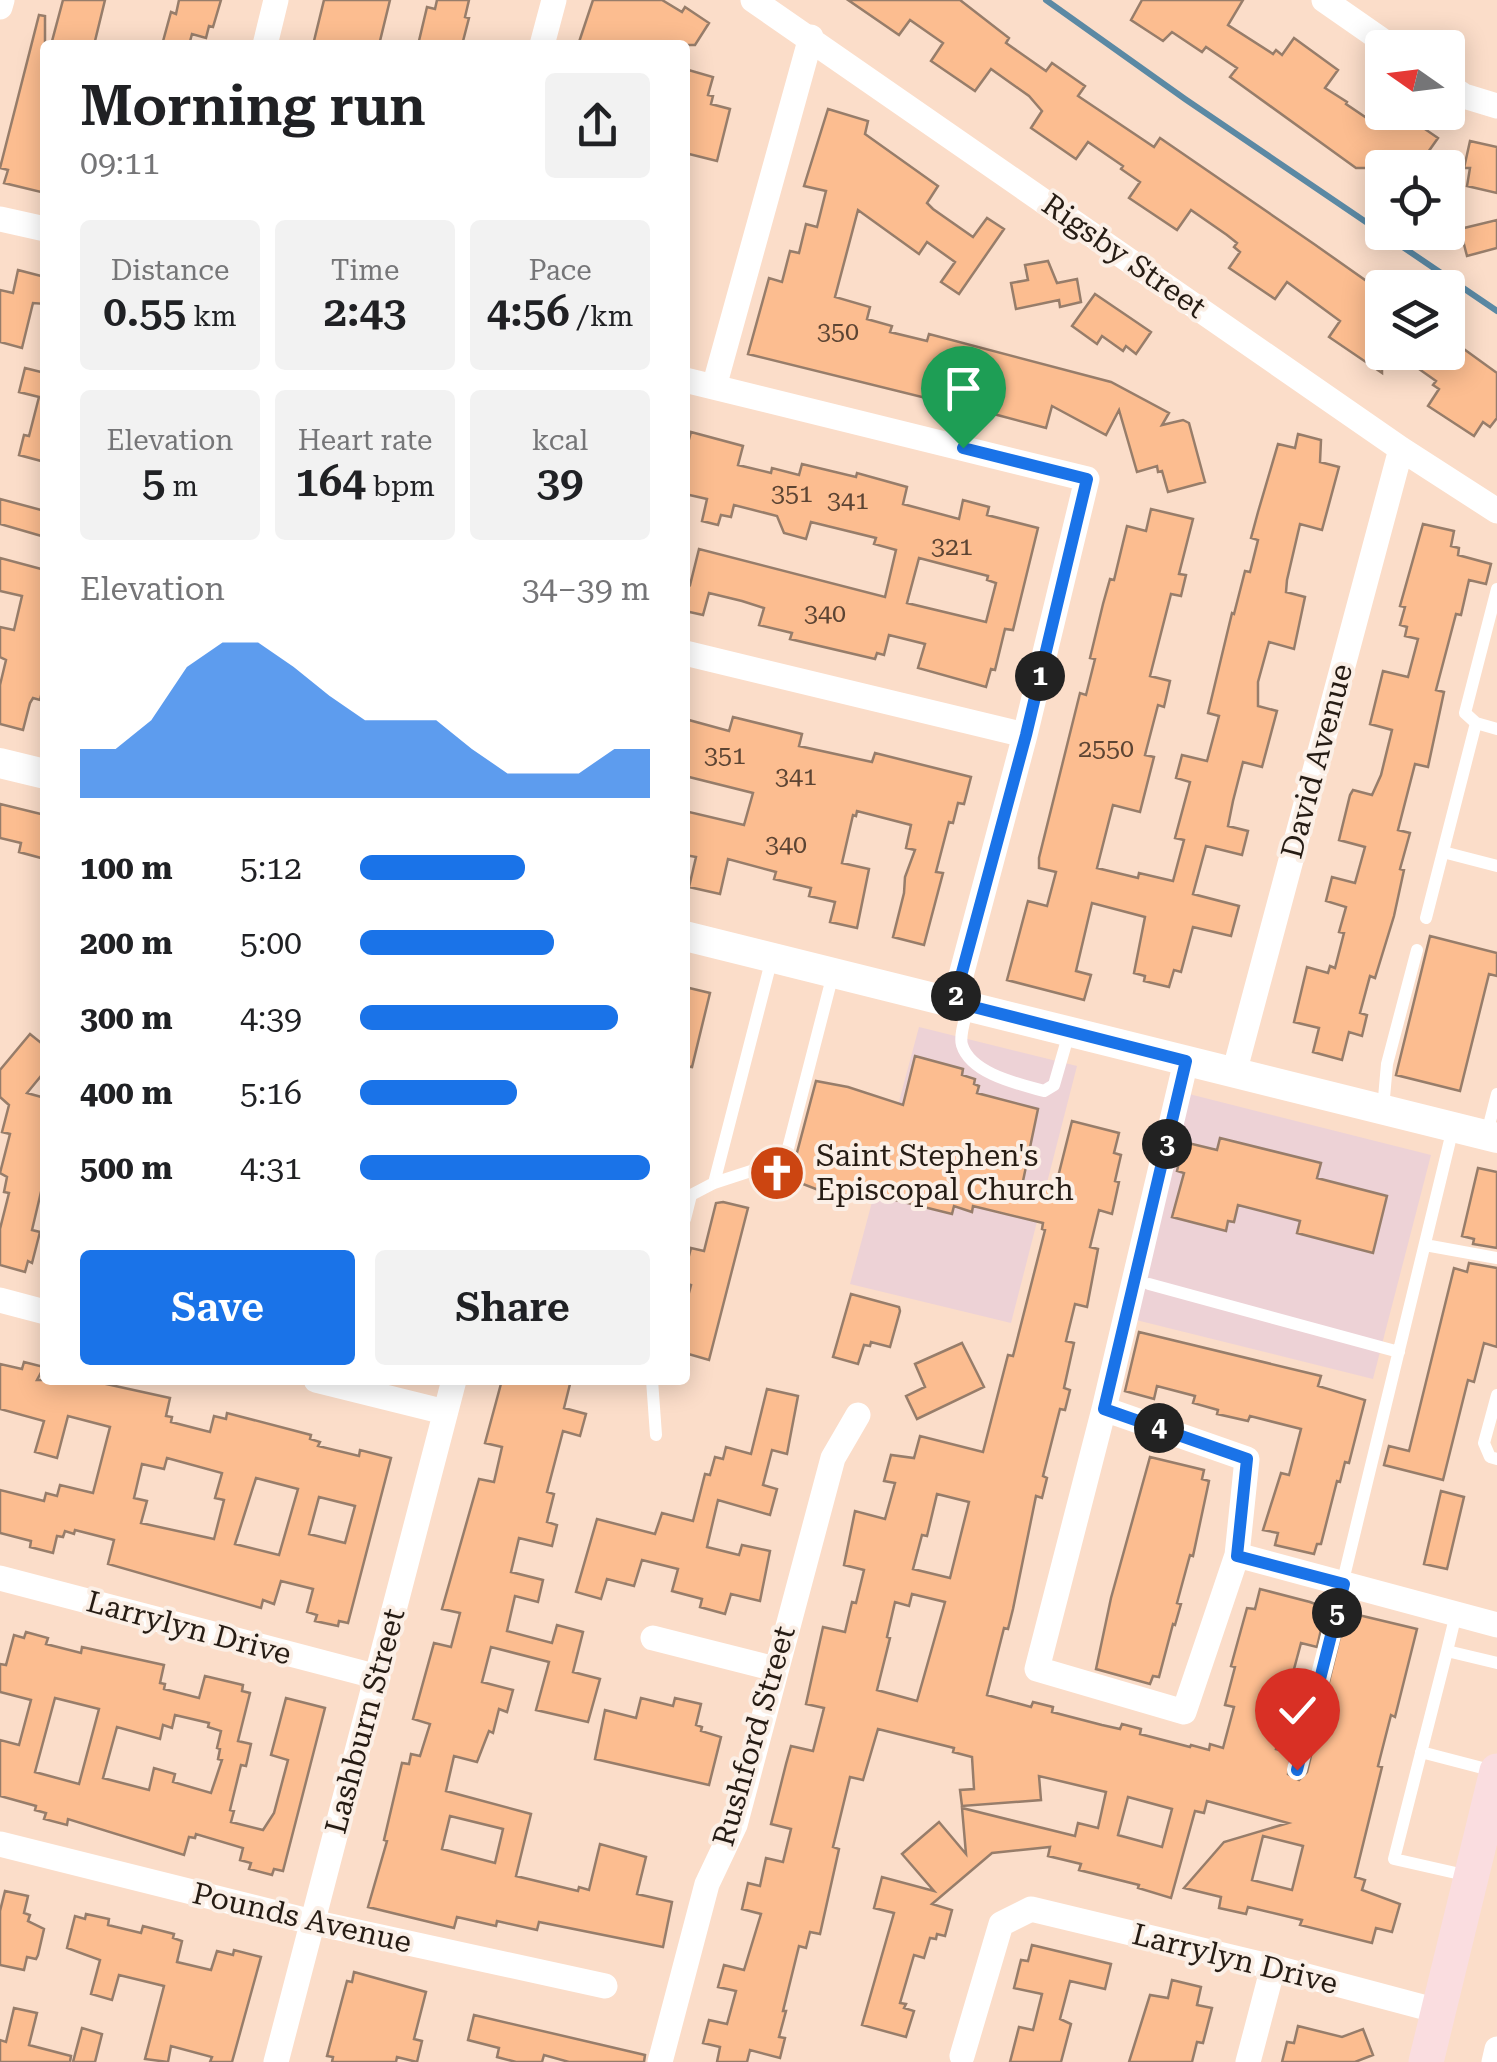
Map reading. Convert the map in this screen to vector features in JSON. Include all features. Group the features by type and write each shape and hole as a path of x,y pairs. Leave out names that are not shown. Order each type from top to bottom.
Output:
{"main road":[{"path":"1426,2062 1497,1771"}],"street":[{"path":"0,7 2,0"},
{"path":"266,40 276,0"},
{"path":"543,40 554,0"},
{"name":"Rigsby Street","path":"753,0 1401,449 1497,511"},
{"path":"1324,0 1368,30"},
{"path":"714,387 811,38"},
{"path":"1465,96 1497,106"},
{"path":"0,219 40,228"},
{"path":"690,381 1087,479 961,1004"},
{"name":"David Avenue","path":"1234,1073 1401,449"},
{"path":"690,654 1026,735"},
{"path":"0,763 40,773"},
{"path":"690,937 1492,1137"},
{"path":"1104,1409 1247,1459 1237,1556 1184,1712 1037,1669 1104,1409 1186,1061"},
{"path":"0,1300 40,1311"},
{"path":"336,1385 445,1412"},
{"name":"Lashburn Street","path":"276,2062 453,1385"},
{"name":"Rushford Street","path":"660,2062 707,1884 735,1825 833,1458 858,1415"},
{"path":"1237,1556 1497,1625"},
{"name":"Larrylyn Drive","path":"0,1578 378,1677"},
{"path":"653,1638 775,1669"},
{"name":"Pounds Avenue","path":"0,1844 312,1922 605,1986"},
{"name":"Larrylyn Drive","path":"962,2056 1000,1924 1031,1909 1438,2012"},
{"path":"1248,2062 1273,1968"}],"lane":[{"path":"1497,589 1465,713 1476,723 1497,729"},
{"path":"1426,918 1476,723"},
{"path":"1442,852 1497,866"},
{"path":"1383,1109 1387,1064 1417,950"},
{"path":"714,1184 772,958"},
{"path":"690,1200 714,1184 785,1160 833,973"},
{"path":"961,1004 960,1042 964,1050 997,1078 1044,1091 1054,1085 1070,1031"},
{"path":"1492,1137 1497,1094"},
{"path":"1297,1770 1453,1128"},
{"path":"1425,1245 1497,1258"},
{"path":"1149,1284 1400,1352"},
{"path":"652,1385 656,1435"},
{"path":"1497,1396 1484,1443 1490,1457 1497,1459"},
{"path":"1456,1614 1394,1859 1471,1877"},
{"path":"1447,1651 1497,1663"},
{"path":"1421,1752 1497,1771"}],"shaded area":[{"path":"919,1027 1077,1066 1011,1323 850,1284"},
{"path":"1189,1094 1431,1155 1373,1379 1132,1319"}],"building":[{"path":"63,0 105,0 95,40 52,40"},
{"path":"179,0 221,0 206,38 192,34 190,40 163,40 171,12 176,14"},
{"path":"324,0 390,0 380,40 314,40"},
{"path":"437,0 469,0 463,40 419,40 427,7 435,9"},
{"path":"593,0 662,0 682,12 685,7 709,23 695,45 690,45 690,40 580,40"},
{"path":"848,0 960,0 1009,38 1006,43 1046,71 1052,63 1085,86 1078,96 1154,147 1160,138 1314,244 1365,280 1365,361 1329,337 1340,321 1287,282 1275,299 1229,268 1240,252 1234,247 1237,243 1227,235 1191,210 1177,230 1129,198 1140,182 1121,169 1123,166 1088,142 1076,159 1031,128 1042,111 1029,96 991,69 975,91 931,61 943,43 910,20 899,35"},
{"path":"1142,0 1243,0 1228,25 1273,54 1276,50 1282,55 1294,38 1338,70 1325,88 1365,117 1365,130 1426,130 1438,138 1430,150 1365,150 1365,168 1356,168 1230,77 1237,68 1206,47 1202,52 1172,32 1163,41 1131,20"},
{"path":"39,15 45,16 45,40 40,40 40,192 4,183 8,170 0,168"},
{"path":"690,70 713,77 708,95 713,96 711,104 730,109 717,161 690,154"},
{"path":"828,109 868,121 865,134 938,186 927,203 973,237 987,218 1004,229 959,294 941,282 955,262 927,242 919,254 858,210 835,297 870,307 867,319 892,326 890,332 927,341 929,334 1111,382 1169,413 1162,425 1183,420 1189,423 1205,482 1168,492 1157,466 1137,472 1119,410 1106,435 1052,406 1046,428 990,413 992,406 936,392 934,400 748,354 769,278 782,282 790,251 799,253 806,224 817,227 826,191 804,186"},
{"path":"1470,141 1497,147 1497,193 1467,186 1470,168 1465,168"},
{"path":"1497,220 1497,248 1467,256 1465,228"},
{"path":"1048,261 1057,283 1077,279 1081,302 1060,307 1059,300 1016,309 1011,283 1028,280 1025,265"},
{"path":"18,270 40,276 40,304 33,303 22,348 0,342 0,290 13,293"},
{"path":"1095,294 1151,332 1136,354 1126,346 1123,351 1102,336 1097,344 1072,326"},
{"path":"1465,350 1497,373 1497,418 1490,427 1483,422 1474,436 1428,406 1439,389 1433,385 1436,381 1420,370 1465,370"},
{"path":"25,368 40,372 40,461 19,455 24,435 29,436 39,397 19,392"},
{"path":"691,432 743,446 738,465 799,475 802,464 856,477 857,473 907,487 903,504 959,519 963,500 989,507 987,515 1038,528 1013,630 1005,629 995,670 991,669 986,687 918,668 925,644 889,635 884,655 877,653 875,659 790,639 792,633 759,625 764,608 742,601 709,593 703,615 690,612 690,585 699,549 885,597 896,550 874,544 876,538 811,522 806,539 784,533 777,516 734,505 731,517 721,515 718,525 702,521 707,499 690,495","holes":["919,558 988,576 987,580 996,583 986,622 907,603"]},
{"path":"1298,434 1321,440 1320,462 1339,467 1322,530 1300,524 1286,592 1305,597 1294,649 1269,642 1258,682 1258,706 1277,711 1262,767 1243,762 1233,801 1228,826 1248,831 1242,855 1206,846 1193,894 1239,906 1231,936 1193,927 1181,972 1174,970 1169,987 1144,981 1145,976 1134,973 1145,917 1092,903 1076,971 1091,975 1084,1000 1007,980 1028,901 1047,906 1056,872 1039,868 1039,858 1080,693 1086,695 1103,604 1110,579 1114,580 1127,526 1146,531 1151,509 1193,519 1179,574 1186,575 1181,596 1171,594 1150,676 1170,681 1164,707 1158,705 1145,755 1154,757 1140,812 1113,805 1097,868 1173,881 1184,840 1175,838 1190,782 1176,778 1182,755 1207,761 1219,716 1208,713 1232,613 1245,571 1250,572 1258,540 1251,538 1258,512 1278,444 1295,448"},
{"path":"0,499 40,510 40,536 0,524"},
{"path":"1423,524 1454,531 1451,546 1459,548 1458,555 1491,564 1486,584 1469,580 1461,615 1456,614 1436,690 1444,692 1428,767 1415,764 1398,830 1410,833 1400,869 1404,870 1394,916 1360,1013 1367,1015 1362,1036 1349,1032 1342,1060 1313,1052 1319,1028 1294,1022 1307,967 1328,973 1330,966 1335,968 1346,907 1326,901 1332,877 1355,883 1365,847 1339,840 1353,790 1372,795 1381,775 1392,730 1370,724 1383,671 1408,677 1418,639 1405,636 1407,627 1400,625 1405,607 1400,606"},
{"path":"0,558 40,569 40,700 33,698 30,703 23,730 0,724 0,685 6,660 0,657 0,627 14,630 22,596 0,591"},
{"path":"733,717 802,734 799,746 872,762 875,753 971,777 964,804 958,803 953,823 949,822 936,872 943,873 924,945 893,937 905,877 915,850 906,848 911,825 857,811 842,863 869,869 857,928 830,922 835,902 809,896 811,888 774,879 776,872 728,859 720,894 690,887 696,857 690,856 690,812 744,825 753,793 690,777 690,720 729,731"},
{"path":"0,804 40,814 40,858 19,852 21,843 0,838"},
{"path":"1430,936 1497,953 1497,976 1489,974 1460,1091 1396,1075"},
{"path":"690,988 710,993 690,1067"},
{"path":"30,1034 40,1042 40,1077 27,1093 40,1097 40,1196 32,1230 40,1232 32,1263 28,1261 25,1272 0,1265 0,1229 9,1193 4,1192 7,1177 0,1173 10,1134 2,1132 9,1105 0,1097 0,1070"},
{"path":"915,1056 963,1069 962,1075 975,1079 977,1093 1038,1109 1023,1181 1055,1189 1072,1121 1119,1133 1114,1153 1121,1155 1115,1181 1119,1182 1112,1214 1099,1210 1090,1247 1098,1249 1087,1307 1075,1304 1066,1341 1074,1343 1064,1388 1070,1390 1065,1410 1060,1409 1043,1476 1047,1478 1042,1498 1036,1496 1013,1609 1008,1629 1004,1628 987,1695 1031,1707 1033,1702 1053,1707 1052,1712 1120,1729 1122,1724 1141,1729 1140,1734 1190,1747 1209,1750 1210,1744 1223,1748 1234,1707 1225,1705 1235,1667 1231,1666 1247,1608 1255,1609 1260,1589 1310,1602 1326,1608 1317,1647 1301,1643 1276,1749 1291,1753 1288,1774 1299,1780 1307,1772 1346,1612 1417,1629 1378,1766 1382,1767 1355,1877 1365,1880 1362,1890 1400,1904 1392,1932 1376,1928 1372,1943 1248,1907 1246,1914 1219,1908 1221,1897 1184,1888 1224,1842 1288,1823 1207,1801 1204,1813 1195,1811 1171,1898 1138,1888 1139,1885 1079,1870 1081,1864 1048,1856 1050,1847 992,1853 932,1904 952,1910 945,1936 937,1934 936,1939 930,1938 924,1958 914,1955 900,2003 914,2011 906,2037 862,2025 894,1913 874,1908 882,1877 934,1891 902,1854 939,1822 966,1854 962,1808 1075,1836 1078,1823 1098,1828 1106,1792 1039,1776 1041,1800 962,1806 960,1790 974,1789 972,1757 953,1752 954,1748 878,1729 863,1780 850,1777 833,1847 839,1849 820,1934 810,1932 806,1948 799,1946 783,2011 779,2037 785,2038 780,2058 750,2050 747,2062 717,2062 720,2047 703,2043 709,2020 727,2024 736,1991 718,1987 724,1965 744,1970 761,1914 742,1909 748,1883 760,1886 766,1858 783,1862 791,1829 771,1824 786,1764 791,1746 813,1751 824,1708 806,1704 823,1627 845,1632 852,1602 856,1603 864,1570 844,1565 855,1511 885,1519 895,1483 884,1481 891,1455 914,1458 920,1436 983,1452 1008,1355 1013,1356 1045,1230 1043,1223 973,1206 972,1212 954,1206 952,1214 855,1190 853,1196 821,1191 790,1179 816,1081 903,1105","holes":["937,1494 969,1502 950,1578 913,1569 922,1535 927,1536","912,1594 945,1602 917,1701 877,1690 895,1602 909,1606","1128,1797 1172,1809 1162,1847 1118,1835","1263,1836 1303,1846 1292,1890 1252,1880"]},
{"path":"1220,1138 1321,1163 1317,1178 1387,1196 1373,1253 1297,1233 1300,1221 1238,1205 1234,1222 1228,1221 1226,1231 1172,1217 1184,1173 1177,1171 1184,1142 1217,1150"},
{"path":"1478,1168 1497,1172 1497,1248 1473,1244 1474,1239 1462,1236"},
{"path":"716,1203 748,1208 709,1360 690,1354 690,1252 691,1248 704,1251"},
{"path":"1469,1263 1497,1268 1497,1347 1484,1343 1474,1382 1468,1380 1443,1480 1384,1465 1389,1446 1409,1451 1454,1268 1467,1272"},
{"path":"851,1294 899,1307 900,1311 890,1347 871,1342 870,1346 864,1345 858,1364 833,1357"},
{"path":"1139,1332 1321,1376 1318,1386 1365,1400 1349,1463 1345,1462 1340,1482 1337,1481 1321,1544 1317,1544 1314,1554 1275,1545 1278,1533 1263,1530 1281,1473 1289,1475 1301,1429 1250,1416 1248,1421 1217,1414 1218,1410 1193,1403 1195,1396 1157,1386 1154,1399 1125,1391"},
{"path":"962,1343 984,1387 917,1419 906,1396 925,1387 915,1364"},
{"path":"24,1362 40,1366 40,1385 111,1385 170,1398 166,1416 172,1417 171,1422 210,1432 214,1416 226,1419 227,1413 311,1435 310,1439 320,1442 318,1446 359,1456 360,1450 391,1458 348,1623 339,1621 338,1626 315,1621 317,1615 307,1612 313,1589 281,1581 274,1604 263,1600 261,1608 108,1564 114,1540 65,1531 63,1537 57,1536 53,1553 30,1547 31,1541 0,1533 0,1490 44,1501 46,1493 57,1496 60,1485 93,1493 110,1427 68,1416 57,1458 35,1452 44,1421 0,1409 0,1364 22,1369","holes":["167,1458 222,1473 215,1498 224,1500 214,1539 141,1523 147,1501 134,1498 142,1464 164,1469","256,1478 298,1489 279,1555 235,1544","319,1497 355,1506 345,1543 309,1534"]},
{"path":"501,1385 570,1385 564,1408 586,1414 580,1436 563,1431 547,1492 554,1494 547,1522 557,1525 552,1546 519,1538 511,1572 543,1580 538,1602 515,1596 507,1631 552,1643 557,1625 583,1632 573,1672 600,1679 588,1722 536,1710 549,1662 491,1647 482,1682 513,1690 507,1712 499,1709 493,1733 489,1731 477,1762 454,1756 446,1791 531,1814 516,1876 578,1891 579,1887 589,1890 600,1844 646,1857 637,1894 672,1902 663,1947 539,1922 537,1930 457,1917 454,1928 368,1907 387,1841 384,1840 402,1763 409,1764 411,1754 420,1756 430,1724 413,1719 434,1643 451,1647 460,1613 442,1609 479,1479 494,1482 502,1447 485,1443","holes":["450,1816 503,1829 495,1863 442,1849"]},
{"path":"767,1389 798,1396 787,1454 772,1450 763,1485 777,1489 770,1515 718,1500 707,1547 739,1555 742,1545 770,1551 760,1601 731,1594 725,1614 700,1607 702,1599 672,1591 678,1569 642,1560 634,1586 607,1579 601,1599 576,1592 597,1519 655,1534 662,1513 693,1521 705,1474 710,1475 715,1457 723,1459 726,1447 751,1454"},
{"path":"1150,1457 1204,1470 1202,1479 1209,1481 1193,1556 1190,1555 1177,1603 1181,1604 1175,1625 1159,1677 1153,1676 1150,1684 1096,1669"},
{"path":"1441,1491 1464,1497 1447,1569 1424,1564"},
{"path":"26,1632 48,1638 46,1644 81,1653 82,1647 164,1665 160,1683 165,1684 164,1689 199,1698 205,1676 243,1685 242,1691 250,1693 238,1741 251,1744 246,1766 241,1765 230,1810 234,1811 231,1822 263,1830 274,1813 288,1760 271,1755 286,1698 325,1708 283,1871 274,1869 272,1875 249,1869 251,1863 240,1860 243,1848 196,1834 195,1838 189,1837 184,1855 68,1819 67,1825 44,1819 46,1813 35,1810 36,1806 0,1796 0,1740 19,1745 31,1700 0,1692 0,1664 6,1665 14,1635 24,1638","holes":["55,1698 99,1709 79,1784 35,1772","175,1715 209,1723 208,1727 221,1731 217,1748 218,1759 222,1760 211,1793 173,1782 175,1774 154,1768 149,1790 103,1778 117,1727 160,1739 163,1725 172,1728"]},
{"path":"641,1698 673,1706 675,1698 701,1704 696,1725 702,1727 701,1731 721,1737 709,1785 595,1759 605,1710 636,1718"},
{"path":"5,1891 28,1896 24,1913 30,1915 28,1921 44,1929 38,1955 36,1959 27,1957 24,1970 0,1965 0,1911"},
{"path":"86,1914 109,1919 108,1925 141,1933 143,1926 174,1934 173,1938 182,1941 177,1962 211,1970 217,1951 233,1955 234,1950 261,1957 232,2062 210,2062 212,2057 171,2046 168,2062 145,2059 164,1986 119,1975 112,2000 91,1994 100,1960 67,1948 75,1916 85,1919"},
{"path":"1032,1945 1111,1964 1105,1989 1070,1981 1060,2019 1071,2024 1061,2062 1010,2062 1019,2027 1033,2030 1042,1994 1014,1988 1021,1960 1028,1961"},
{"path":"354,1972 426,1992 414,2039 422,2041 417,2062 397,2057 396,2062 332,2062 333,2057 327,2056 347,1981 352,1982"},
{"path":"1172,1980 1201,1987 1197,2005 1212,2008 1203,2043 1197,2042 1192,2062 1129,2062 1150,1995 1168,1998"},
{"path":"14,2008 37,2013 29,2045 71,2056 70,2062 0,2062 0,2040 6,2042"},
{"path":"474,2015 645,2055 644,2062 569,2062 544,2055 542,2062 516,2062 497,2057 499,2048 468,2040"},
{"path":"1298,2026 1342,2037 1363,2029 1373,2055 1355,2062 1282,2062 1287,2042 1294,2043"},
{"path":"82,2028 102,2034 95,2062 73,2062"}],"waterway":[{"path":"1046,0 1497,311"}],"place":[{"name":"Saint Stephen's Episcopal Church","path":"777,1173"}],"route":[{"path":"963,448 1087,479 1026,735 954,1002 1186,1061 1104,1409 1247,1459 1237,1556 1344,1584 1297,1770"}]}
